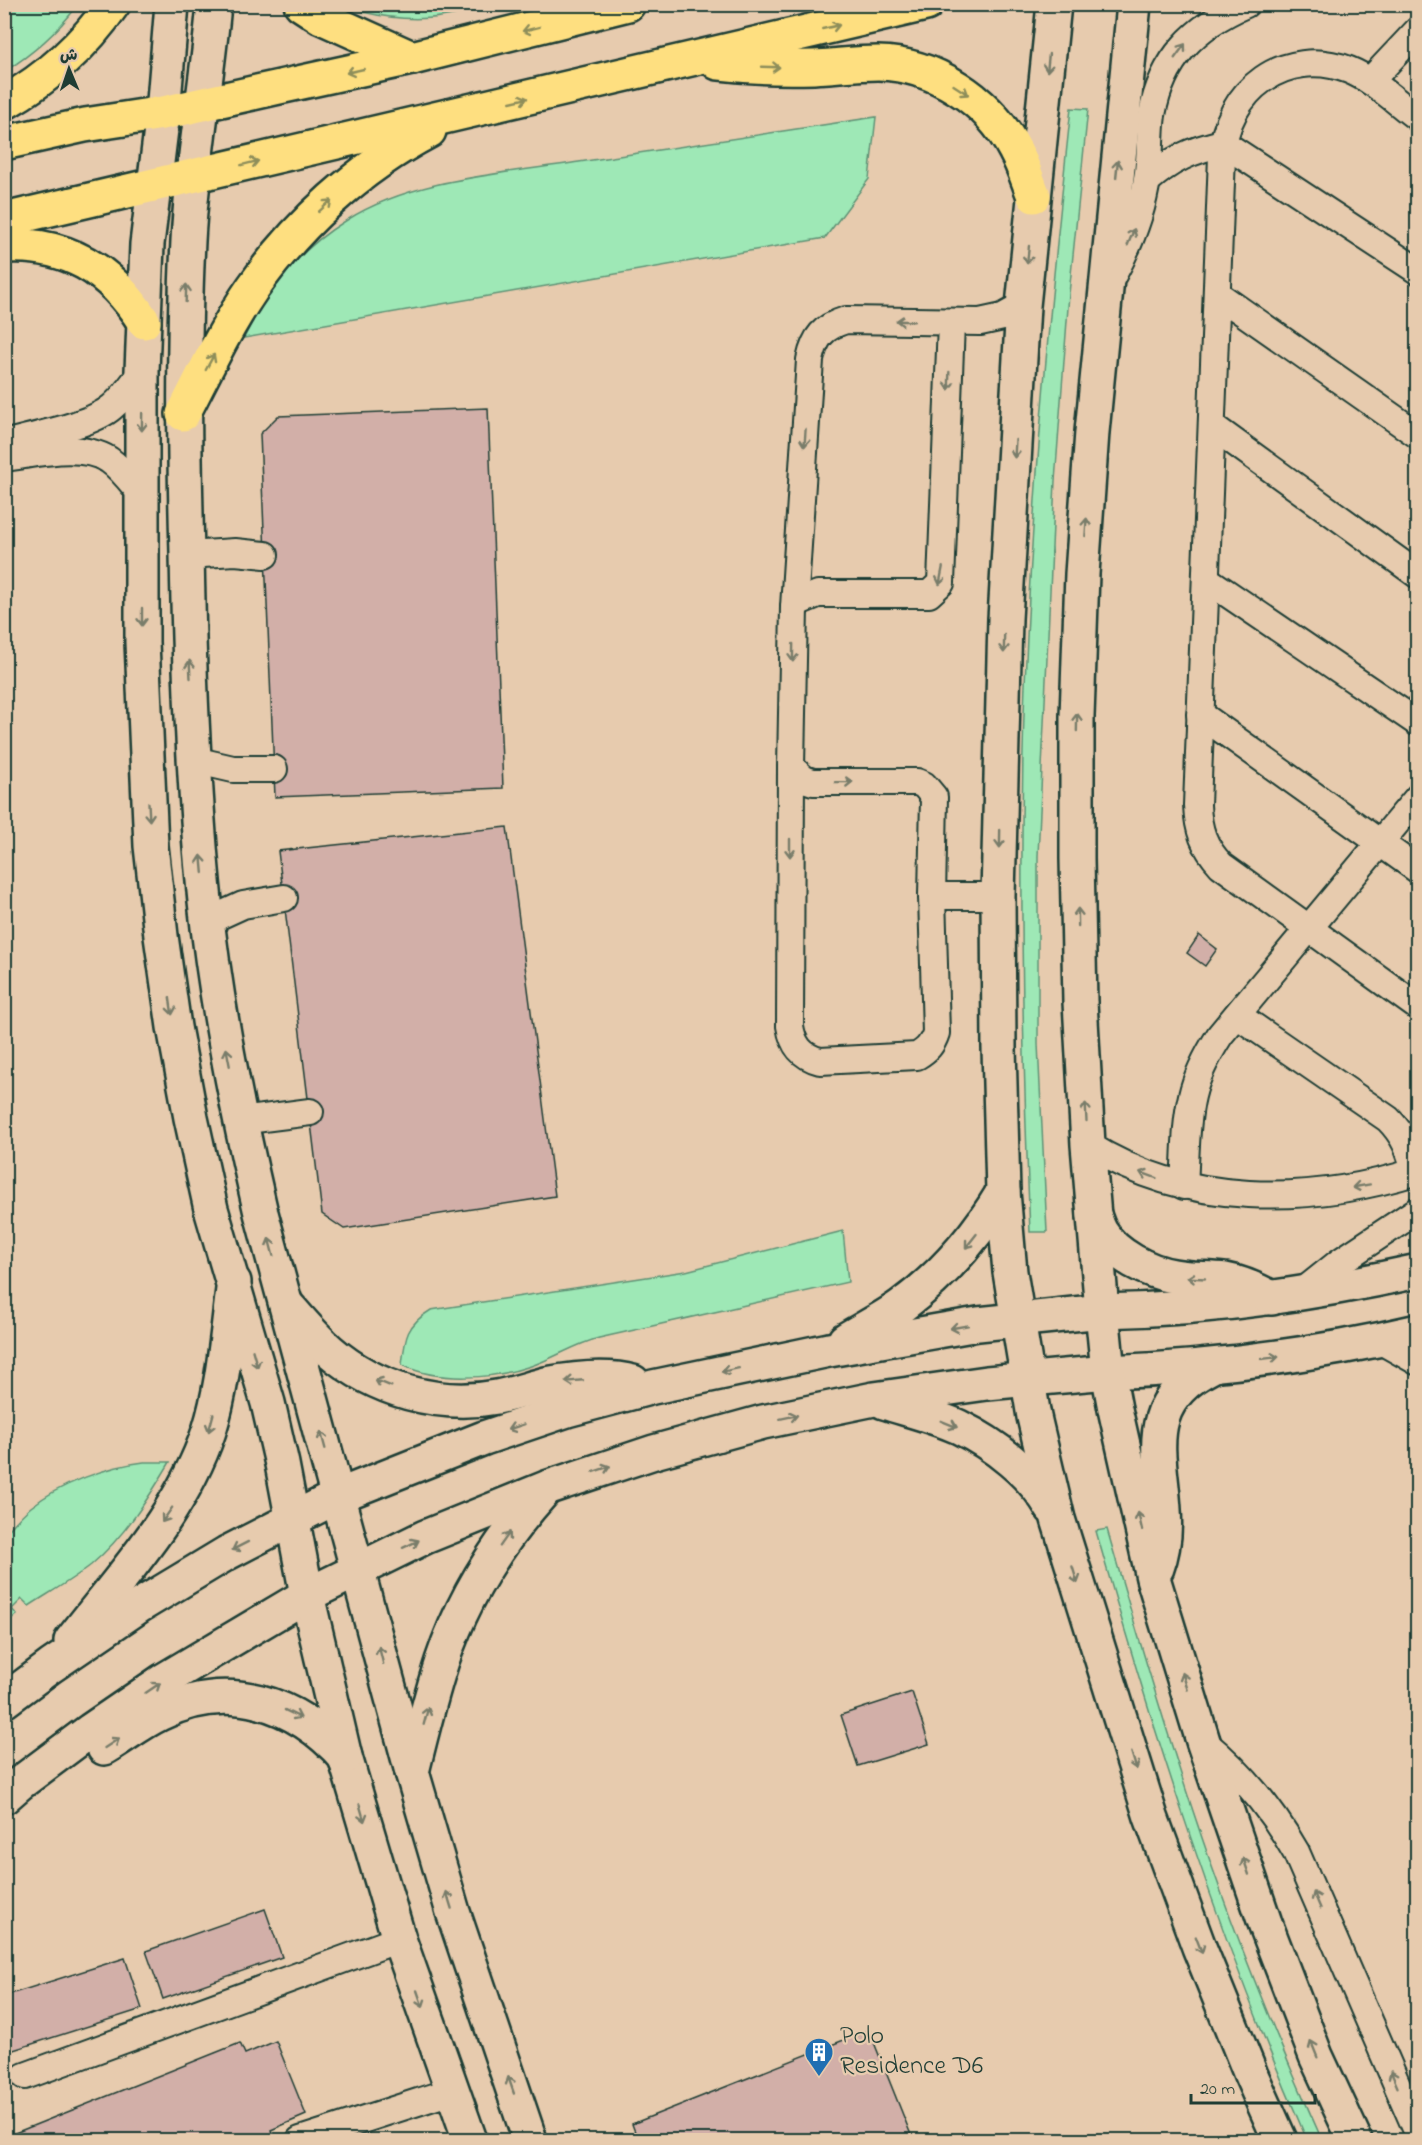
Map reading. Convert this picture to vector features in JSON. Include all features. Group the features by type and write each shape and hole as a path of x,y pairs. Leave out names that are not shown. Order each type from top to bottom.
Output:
{"main road":[{"path":"4,103 27,90 58,67 86,39 113,4"},
{"path":"301,4 321,17 412,58"},
{"path":"4,143 163,113 412,58 628,4"},
{"path":"4,220 926,4"},
{"path":"692,60 774,68 880,63 927,72 949,82 987,111 1015,150 1034,196"},
{"path":"183,414 228,328 252,290 280,253 311,219 345,188 382,160 421,135 462,114"},
{"path":"4,246 41,246 90,265 121,290 144,322"}],"street":[{"path":"172,4 163,113 147,244 142,371 142,642 145,744 151,846 161,936 174,1027 211,1209 268,1403 307,1595 345,1757 399,1939 470,2140"},
{"path":"214,4 193,177 188,240 183,414 188,639 194,760 208,921 220,1013 240,1121 261,1213 412,1772 453,1912 530,2140"},
{"path":"1054,4 1023,306 1005,619 998,896 1003,1192 1017,1319 1027,1378 1058,1519 1151,1817 1199,1947 1280,2140"},
{"path":"1134,4 1092,432 1083,562 1077,716 1079,990 1093,1212 1108,1372 1154,1578 1203,1741 1269,1934 1316,2056 1355,2140"},
{"path":"829,1350 900,1307 928,1286 972,1240 1003,1192"},
{"path":"1093,1212 1101,1232 1117,1249 1137,1263 1155,1271 1174,1276 1210,1278 1242,1284 1287,1296"},
{"path":"4,1701 139,1606 227,1553 338,1496 484,1438 567,1410 652,1387 829,1350 978,1324 1287,1296 1418,1271"},
{"path":"51,1666 179,1499 196,1464 209,1430 218,1395 234,1282"},
{"path":"286,1304 315,1337 346,1363 381,1383 426,1397 474,1400 498,1397 548,1384 583,1380 628,1381 652,1387"},
{"path":"12,1790 91,1730 164,1680 307,1595 425,1538 546,1488 675,1446 763,1422 874,1399 1027,1378 1212,1366 1296,1355 1418,1331"},
{"path":"1154,1578 1160,1560 1165,1523 1158,1447 1163,1415 1182,1384 1212,1366"},
{"path":"874,1399 932,1416 959,1427 985,1442 1027,1476 1045,1496 1058,1519"},
{"path":"412,1772 442,1660 472,1591 510,1531 546,1488"},
{"path":"12,1790 70,1767 160,1713 204,1699 251,1700 293,1713 313,1725 345,1757"}],"lane":[{"path":"1105,290 1131,237 1147,181 1152,116 1158,91 1169,67 1183,46 1202,28 1223,14 1246,4"},
{"path":"1370,81 1415,34"},
{"path":"1418,118 1370,81 1352,71 1334,65 1315,63 1296,65 1261,80 1235,108 1227,125 1223,143 1216,294 1197,805 1202,838 1210,853 1234,876 1418,1007"},
{"path":"1147,181 1182,155 1223,143 1418,271"},
{"path":"1216,294 1418,435"},
{"path":"791,767 804,779 813,782 908,781 924,785 934,797 932,896 936,1034 933,1043 917,1056 820,1061 810,1059 802,1053 791,1036 791,767 794,607 810,360 813,346 821,334 832,324 846,320 951,323 992,321 1023,306"},
{"path":"794,607 801,601 818,594 929,594 941,583 951,323"},
{"path":"4,444 92,419 110,409 125,395 142,371"},
{"path":"1212,426 1418,575"},
{"path":"4,458 70,451 90,453 108,460 124,472 141,494"},
{"path":"187,555 234,552 265,555"},
{"path":"1206,579 1418,723"},
{"path":"1200,714 1418,870"},
{"path":"194,760 233,769 274,769"},
{"path":"1184,1186 1188,1117 1192,1095 1208,1054 1220,1035 1418,796"},
{"path":"932,896 998,896"},
{"path":"208,921 243,905 284,898"},
{"path":"1088,1145 1132,1169 1184,1186 1230,1193 1277,1195 1324,1193 1370,1185 1416,1172 1406,1140 1388,1119 1237,1015"},
{"path":"240,1121 310,1112"},
{"path":"1287,1296 1418,1210"},
{"path":"1379,1340 1418,1362"},
{"path":"1203,1741 1226,1760 1252,1788 1281,1827 1296,1852 1418,2133"},
{"path":"25,2076 399,1939"},
{"path":"300,2140 452,2091"}],"green space":[{"path":"5,4 78,5 44,41 5,71"},
{"path":"391,5 493,5 444,17 413,19 363,12"},
{"path":"1071,108 1088,109 1069,294 1055,481 1038,856 1038,1044 1047,1232 1030,1232 1022,932 1023,751 1034,509 1054,269"},
{"path":"876,117 869,179 825,238 244,338 274,286 314,244 347,220 401,195 430,186 489,175"},
{"path":"843,1231 848,1282 599,1338 531,1366 500,1374 449,1377 417,1371 402,1365 408,1333 416,1321 431,1310 686,1271"},
{"path":"144,1462 170,1462 125,1530 84,1571 29,1606 22,1599 12,1609 17,1615 5,1625 5,1534 27,1510 56,1491 100,1472"},
{"path":"1107,1529 1159,1706 1207,1853 1253,1977 1322,2140 1307,2140 1246,1991 1191,1840 1096,1531"}],"building":[{"path":"488,408 503,788 275,797 260,434 278,416"},
{"path":"507,827 555,1196 344,1229 322,1214 278,851"},
{"path":"1199,935 1217,949 1205,966 1187,953"},
{"path":"912,1692 929,1744 858,1766 841,1715"},
{"path":"265,1909 282,1957 163,1999 146,1951"},
{"path":"125,1958 142,2009 4,2053 4,1996"},
{"name":"Polo Residence D6","path":"869,2030 913,2140 638,2140 632,2124"},
{"path":"276,2041 306,2115 271,2130 275,2140 12,2140 10,2135 240,2043 245,2054"}],"place":[{"name":"Polo Residence D6","path":"819,2078"}]}
